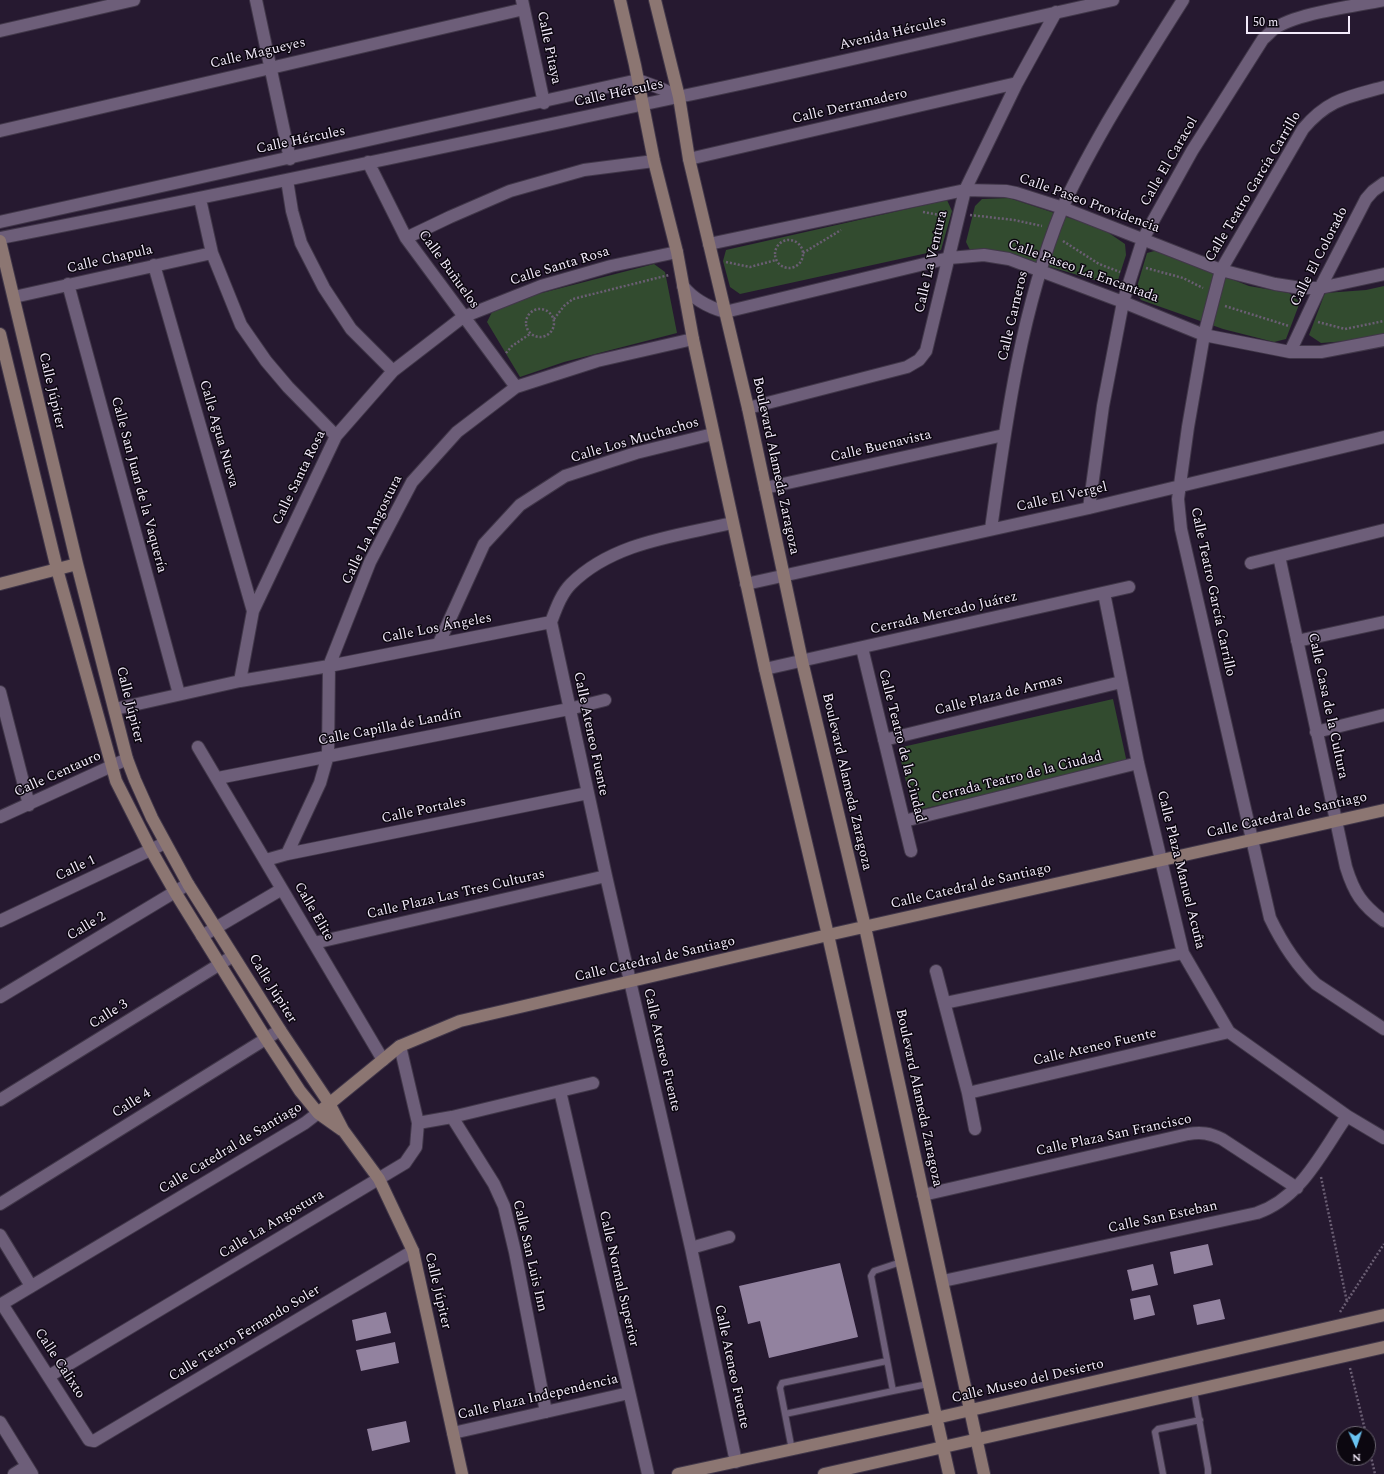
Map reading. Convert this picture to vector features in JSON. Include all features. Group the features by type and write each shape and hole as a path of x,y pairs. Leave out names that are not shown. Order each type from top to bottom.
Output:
{"street":[{"path":"0,31 134,0"},
{"path":"256,0 290,159"},
{"path":"620,0 654,161 677,252 693,339 732,523 828,935 949,1474"},
{"name":"Boulevard Alameda Zaragoza","path":"655,0 679,97 689,159 748,408 802,661 865,926 984,1474"},
{"name":"Avenida Hércules","path":"679,97 1114,0"},
{"name":"Calle Carneros","path":"991,530 1004,435 1039,271 1063,208 1087,159 1135,75 1183,0"},
{"name":"Calle El Caracol","path":"1089,508 1103,406 1124,302 1133,270 1144,239 1192,151 1263,39 1274,29 1289,21 1384,0"},
{"name":"Calle Magueyes","path":"0,131 523,4"},
{"name":"Calle Pitaya","path":"523,4 544,103"},
{"name":"Calle La Ventura","path":"748,408 906,367 919,360 926,351 965,190 1018,83 1056,12"},
{"name":"Calle Hércules","path":"0,222 544,103 638,80 679,97"},
{"name":"Calle Derramadero","path":"689,159 1018,83"},
{"name":"Calle Teatro García Carrillo","path":"1384,87 1331,103 1315,114 1303,129 1221,270 1204,335 1179,486 1178,514 1270,918 1299,966 1316,984 1384,1029"},
{"name":"Calle Hércules","path":"0,240 679,97"},
{"path":"406,238 510,191 584,170 654,161"},
{"name":"Calle Buñuelos","path":"368,162 406,238 516,387"},
{"path":"286,180 292,211 301,244 324,288 351,329 393,371"},
{"name":"Calle El Colorado","path":"1290,352 1306,316 1366,199 1373,190 1384,183"},
{"name":"Calle Paseo Providencia","path":"709,244 965,190 1006,191 1063,208 1221,270 1288,287 1320,288 1384,274"},
{"path":"200,199 212,253 245,331 266,361 288,387 336,436"},
{"name":"Calle Júpiter","path":"0,240 77,564 127,759 135,780 165,843 188,884 280,1030 329,1103 343,1130 379,1179 413,1251 462,1474"},
{"name":"Calle Santa Rosa","path":"240,681 253,611 336,436 393,371 463,317 541,286 612,266 677,252"},
{"name":"Calle Chapula","path":"14,297 212,253"},
{"name":"Calle Paseo La Encantada","path":"725,312 949,258 997,256 1124,302 1204,335 1290,352 1321,352 1384,340"},
{"name":"Calle Agua Nueva","path":"154,266 253,611"},
{"name":"Calle San Juan de la Vaquería","path":"68,284 179,694"},
{"path":"683,286 690,295 701,302 725,312"},
{"name":"Calle Júpiter","path":"0,334 57,569 111,768 128,807 175,892 266,1039 300,1091 318,1113 343,1130"},
{"name":"Calle La Angostura","path":"287,854 320,782 328,755 329,666 370,562 412,482 457,432 516,387 597,361 693,339"},
{"name":"Calle Los Muchachos","path":"438,643 484,544 520,505 565,476 636,453 713,434"},
{"name":"Calle Buenavista","path":"765,488 1004,435"},
{"name":"Calle El Vergel","path":"746,584 1089,508 1384,437"},
{"path":"552,622 559,602 570,585 598,562 633,546 732,523"},
{"path":"1251,563 1384,530"},
{"name":"Calle Casa de la Cultura","path":"1279,556 1316,732 1352,884 1359,899 1370,911 1384,920"},
{"path":"0,584 77,564"},
{"name":"Cerrada Mercado Juárez","path":"765,669 1129,587"},
{"name":"Calle Plaza Manuel Acuña","path":"1104,593 1138,763 1183,953 1229,1032 1347,1116 1384,1138"},
{"name":"Calle Los Ángeles","path":"115,709 240,681 329,666 438,643 552,622"},
{"name":"Calle Ateneo Fuente","path":"552,622 569,709 629,981 691,1248 736,1462"},
{"path":"1297,641 1384,622"},
{"name":"Calle Teatro de la Ciudad","path":"862,648 912,852"},
{"name":"Calle Plaza de Armas","path":"884,740 1122,682"},
{"path":"0,692 29,805"},
{"name":"Calle Capilla de Landín","path":"218,778 328,755 569,709 605,700"},
{"path":"1316,732 1384,715"},
{"name":"Calle Elite","path":"198,747 218,778 383,1060"},
{"name":"Calle Centauro","path":"0,817 111,768 127,759"},
{"name":"Cerrada Teatro de la Ciudad","path":"904,821 1138,763"},
{"name":"Calle Portales","path":"266,860 287,854 588,793"},
{"name":"Calle Catedral de Santiago","path":"1,1305 30,1286 305,1123 400,1046 460,1021 865,926 1384,810"},
{"name":"Calle 1","path":"0,921 165,843"},
{"name":"Calle Plaza Las Tres Culturas","path":"314,943 606,876"},
{"name":"Calle 2","path":"0,997 188,884"},
{"path":"202,936 282,889"},
{"path":"945,1003 1183,953"},
{"name":"Calle 3","path":"0,1100 233,956"},
{"path":"936,971 968,1093 975,1129"},
{"name":"Calle 4","path":"0,1204 280,1030"},
{"name":"Calle Ateneo Fuente","path":"968,1093 1229,1032"},
{"name":"Calle La Angostura","path":"49,1376 405,1163 416,1147 418,1123 400,1046"},
{"path":"418,1123 452,1117 593,1083"},
{"name":"Calle Normal Superior","path":"560,1091 648,1474"},
{"name":"Calle San Esteban","path":"943,1281 1257,1213 1273,1207 1297,1188 1347,1116"},
{"name":"Calle San Luis Inn","path":"452,1117 494,1184 504,1206 516,1252 546,1412"},
{"name":"Calle Plaza San Francisco","path":"923,1195 1201,1132 1212,1134 1222,1139 1297,1188"},
{"path":"0,1235 30,1286"},
{"path":"691,1248 729,1238"},
{"name":"Calle Teatro Fernando Soler","path":"91,1441 101,1437 413,1251"},
{"name":"Calle Calixto","path":"1,1305 91,1441"},
{"name":"Calle Museo del Desierto","path":"678,1474 936,1418 1384,1315"},
{"path":"824,1474 1384,1347"},
{"name":"Calle Plaza Independencia","path":"453,1432 629,1393"},
{"path":"0,1422 30,1470 14,1474"}],"lane":[{"path":"893,1391 870,1276 874,1272 901,1262"},
{"path":"792,1450 780,1388 782,1383 887,1361"},
{"path":"785,1414 928,1384"},
{"path":"1194,1391 1208,1474"},
{"path":"1163,1474 1155,1432 1158,1429 1200,1420"}],"path":[{"path":"917,211 943,216 959,213 1014,220 1054,232 1099,264 1183,278 1201,287 1213,300 1300,330"},
{"path":"803,253 844,228"},
{"path":"787,240 796,241 802,248 803,253 800,263 792,268 783,267 774,256 776,247 783,241 787,240"},
{"path":"712,256 733,264 750,267 776,260"},
{"path":"554,319 564,306 573,299 681,272"},
{"path":"539,309 548,311 554,319 554,328 548,335 539,337 530,334 526,321 535,310 539,309"},
{"path":"1306,316 1316,322 1344,329 1384,321"},
{"path":"498,363 512,346 530,334"},
{"path":"1317,1159 1347,1302"},
{"path":"1330,1327 1384,1244"},
{"path":"1347,1356 1364,1426"}],"green space":[{"path":"1009,198 1103,229 1125,244 1126,255 1118,280 1108,284 1010,255 970,250 966,242 975,206 982,199"},
{"path":"947,200 952,211 941,250 740,294 730,287 723,261 726,250"},
{"path":"1158,250 1249,286 1289,293 1300,302 1286,339 1274,342 1223,329 1141,300 1136,290 1147,253"},
{"path":"654,264 665,272 677,333 564,362 520,377 487,322 492,312 507,302"},
{"path":"1384,286 1384,334 1360,340 1321,343 1309,335 1325,293 1366,290"},
{"path":"1113,699 1127,763 913,811 898,748"}],"building":[{"path":"1208,1244 1213,1265 1174,1274 1170,1252"},
{"path":"840,1263 858,1337 769,1358 760,1321 748,1324 739,1286"},
{"path":"1153,1264 1158,1285 1132,1291 1127,1270"},
{"path":"1150,1295 1155,1315 1134,1320 1130,1299"},
{"path":"1220,1299 1225,1319 1197,1325 1193,1305"},
{"path":"386,1312 391,1333 356,1341 352,1320"},
{"path":"395,1342 399,1363 361,1371 356,1350"},
{"path":"406,1421 410,1442 372,1451 367,1429"}]}
